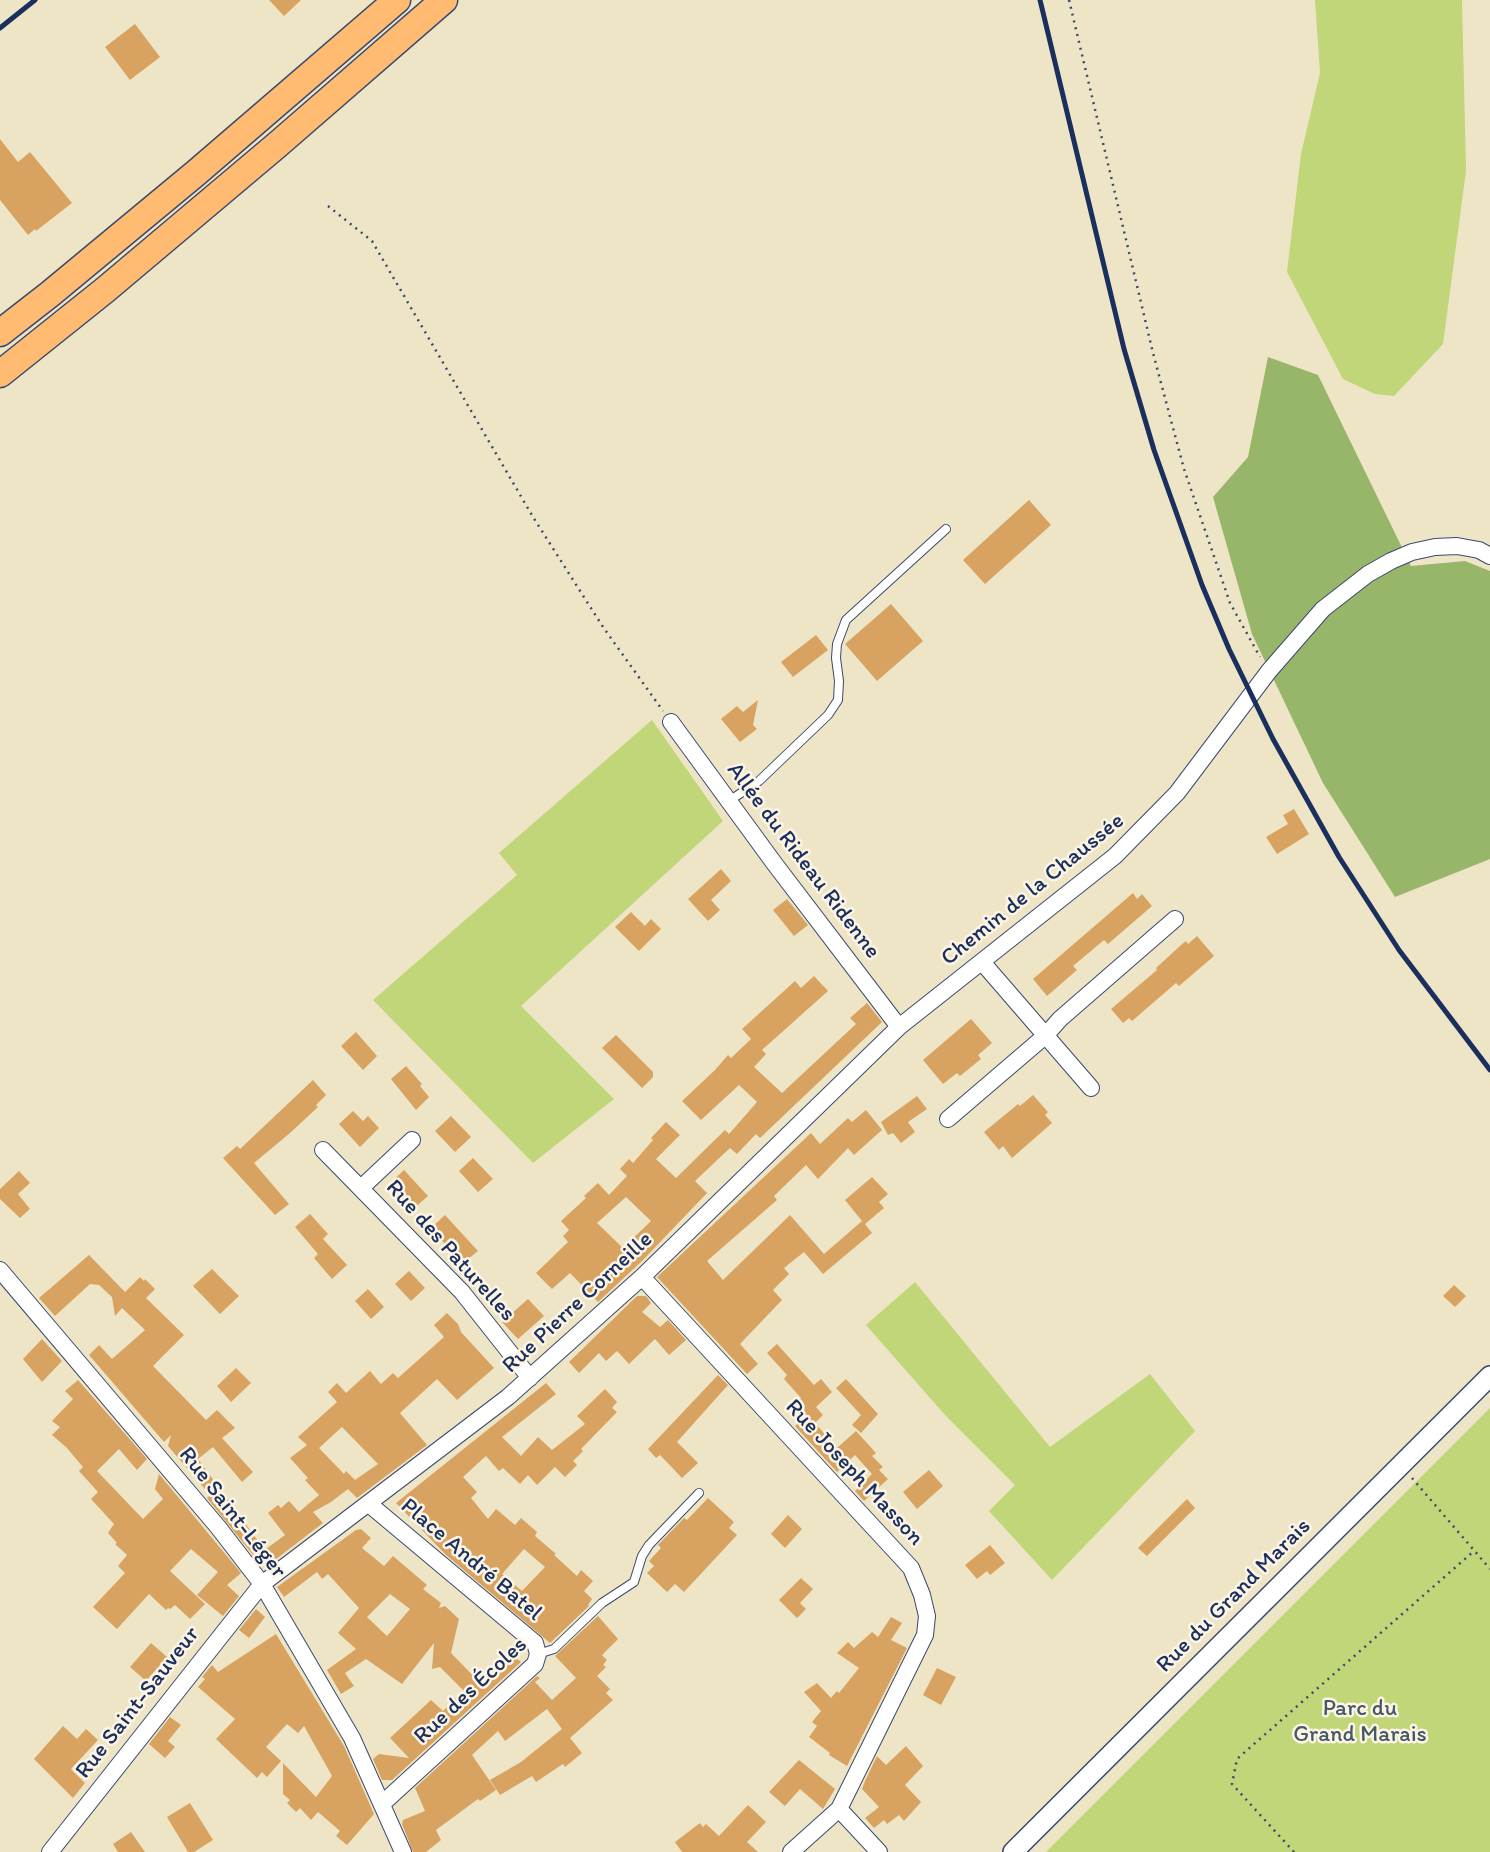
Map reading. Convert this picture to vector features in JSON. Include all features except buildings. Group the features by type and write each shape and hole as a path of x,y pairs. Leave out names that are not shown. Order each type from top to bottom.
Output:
{"highway":[{"path":"0,333 196,173 397,0"},
{"path":"0,374 267,154 444,0"}],"street":[{"name":"Chemin de la Chaussée","path":"899,1027 1094,874 1138,835 1177,793 1269,671 1323,609 1347,589 1391,561 1412,552 1457,546 1479,550 1490,556"},
{"name":"Allée du Rideau Ridenne","path":"671,722 899,1027"},
{"path":"948,1119 1175,919"},
{"path":"982,962 1091,1088"},
{"name":"Rue Pierre Corneille","path":"262,1584 530,1378 642,1276 899,1027"},
{"name":"Rue des Paturelles","path":"361,1188 412,1140"},
{"name":"Rue des Paturelles","path":"323,1150 462,1292 530,1378"},
{"name":"Rue Saint-Léger","path":"0,1270 218,1527 262,1584 352,1738 404,1852"},
{"name":"Rue Joseph Masson","path":"642,1276 911,1568 922,1595 927,1616 925,1635 839,1809"},
{"name":"Rue du Grand Marais","path":"1013,1852 1490,1376"},
{"name":"Place André Batel","path":"369,1504 536,1643 538,1654"},
{"name":"Rue Saint-Sauveur","path":"50,1852 262,1584"},
{"name":"Rue des Écoles","path":"383,1803 535,1664 538,1654"},
{"path":"790,1852 839,1809 879,1852"}],"lane":[{"path":"729,802 759,781 828,715 838,701 837,643 846,620 946,528"},
{"name":"Rue des Écoles","path":"538,1654 554,1649 602,1603 634,1583 642,1556 649,1545 699,1493"}],"path":[{"path":"1069,0 1153,353 1184,469 1230,603 1269,671"},
{"path":"328,206 372,242 533,517 603,627 671,722"},
{"path":"1401,1465 1490,1569"},
{"path":"1293,1852 1233,1784 1237,1759 1474,1551"}],"green space":[{"path":"1315,0 1462,0 1466,171 1443,344 1394,396 1375,394 1343,379 1287,272 1301,154 1320,73"},
{"path":"1268,357 1318,375 1411,566 1465,561 1490,571 1490,859 1395,897 1323,783 1252,634 1213,497 1248,457"},
{"path":"652,720 723,821 521,1006 614,1099 533,1163 373,1000 517,875 499,853"},
{"path":"915,1282 1050,1447 1150,1374 1195,1431 1052,1580 989,1511 1015,1485 945,1415 866,1325"},
{"name":"Parc du Grand Marais","path":"1490,1408 1490,1852 1046,1852"}],"railway":[{"path":"0,28 35,0"},
{"path":"1040,0 1124,349 1154,450 1202,585 1229,649 1273,739 1339,857 1399,950 1490,1070"}]}
